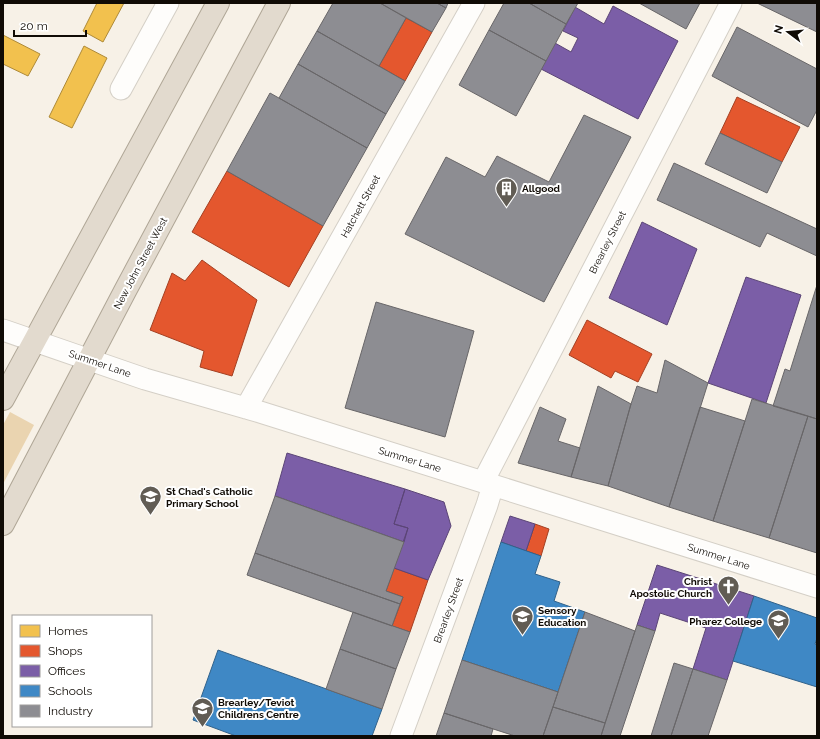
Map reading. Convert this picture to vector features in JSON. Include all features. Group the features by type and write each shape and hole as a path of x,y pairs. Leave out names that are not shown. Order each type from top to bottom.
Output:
{"highway":[{"path":"3,398 218,3"},
{"name":"New John Street West","path":"3,524 128,285 279,3"}],"street":[{"path":"121,89 168,3"},
{"name":"Hatchett Street","path":"246,408 474,3"},
{"name":"Brearley Street","path":"401,736 487,505 488,483 731,3"},
{"name":"Summer Lane","path":"3,330 145,379 246,408 817,587"}],"shaded area":[{"path":"10,412 34,425 3,484 3,425"}],"building: Homes":[{"path":"97,3 124,3 103,42 83,31"},
{"path":"3,35 40,54 28,76 3,64"},
{"path":"84,46 107,58 72,128 49,117"}],"building: Shops":[{"path":"406,18 432,32 405,81 379,66"},
{"path":"737,97 800,127 782,162 720,133"},
{"path":"227,171 323,226 289,287 192,232"},
{"path":"202,260 257,300 232,376 200,367 204,351 150,330 172,273 185,281"},
{"path":"587,320 652,354 638,382 615,371 611,378 569,355"},
{"path":"535,524 549,529 541,556 526,551"},
{"path":"394,568 428,580 410,632 392,626 403,597 386,591"}],"building: Offices":[{"path":"613,6 678,41 638,119 541,69 555,43 571,52 578,38 563,31 575,7 604,24"},
{"path":"642,222 697,249 667,325 609,298"},
{"path":"746,277 801,295 766,403 708,383"},
{"path":"287,453 405,489 394,524 408,528 404,542 275,496"},
{"path":"405,489 444,502 451,526 428,580 394,568 408,528 394,524"},
{"path":"510,516 535,524 526,551 501,542"},
{"path":"657,565 754,596 727,680 693,669 706,628 660,613 655,631 637,625"}],"building: Schools":[{"name":"Sensory Education","path":"501,542 541,556 535,574 560,582 554,601 585,612 558,692 462,660"},
{"name":"Pharez College","path":"754,596 817,618 817,638 815,644 817,645 817,687 733,661"},
{"path":"218,650 382,709 372,736 236,736 193,720"}],"building: Industry":[{"path":"333,3 380,3 406,18 379,66 317,31"},
{"path":"380,3 437,3 446,8 432,32"},
{"path":"437,3 448,3 446,8"},
{"path":"504,3 529,3 566,24 546,61 489,30"},
{"path":"529,3 578,3 566,24"},
{"path":"639,3 700,3 686,29"},
{"path":"757,3 817,3 817,32"},
{"path":"737,27 817,69 817,110 808,127 712,76"},
{"path":"489,30 546,61 516,116 459,85"},
{"path":"317,31 405,81 386,114 298,64"},
{"path":"298,64 386,114 367,148 279,98"},
{"path":"270,93 367,148 323,226 227,171"},
{"name":"Allgood","path":"584,115 631,137 544,302 405,234 446,157 485,177 497,156 549,182"},
{"path":"720,133 782,162 767,193 705,164"},
{"path":"674,163 817,229 817,256 767,233 760,247 657,200"},
{"path":"817,285 817,419 773,406 785,369 790,371"},
{"path":"376,302 474,331 445,437 345,408"},
{"path":"665,360 708,383 669,507 608,486 637,386 657,393"},
{"path":"598,386 631,404 608,486 571,477"},
{"path":"752,399 808,416 769,538 713,521"},
{"path":"540,407 566,419 558,441 580,448 571,477 518,463"},
{"path":"700,407 745,421 713,521 669,507"},
{"path":"808,416 817,419 817,553 769,538"},
{"path":"275,496 404,542 386,591 403,597 400,604 255,553"},
{"path":"255,553 400,604 392,626 247,575"},
{"path":"353,612 410,632 396,669 340,649"},
{"path":"585,612 635,631 605,723 553,707"},
{"path":"637,625 655,631 620,736 601,736"},
{"path":"340,649 396,669 382,709 326,689"},
{"path":"462,660 558,692 543,736 515,736 444,713"},
{"path":"674,663 693,669 671,736 651,736"},
{"path":"693,669 727,680 708,736 671,736"},
{"path":"553,707 605,723 601,736 543,736"},
{"path":"444,713 493,729 491,736 436,736"}],"place":[{"name":"Allgood","path":"506,208"},
{"name":"St Chad's Catholic Primary School","path":"150,516"},
{"name":"Christ Apostolic Church","path":"728,606"},
{"name":"Sensory Education","path":"523,636"},
{"name":"Pharez College","path":"778,640"},
{"name":"Brearley/Teviot Childrens Centre","path":"202,728"}]}
